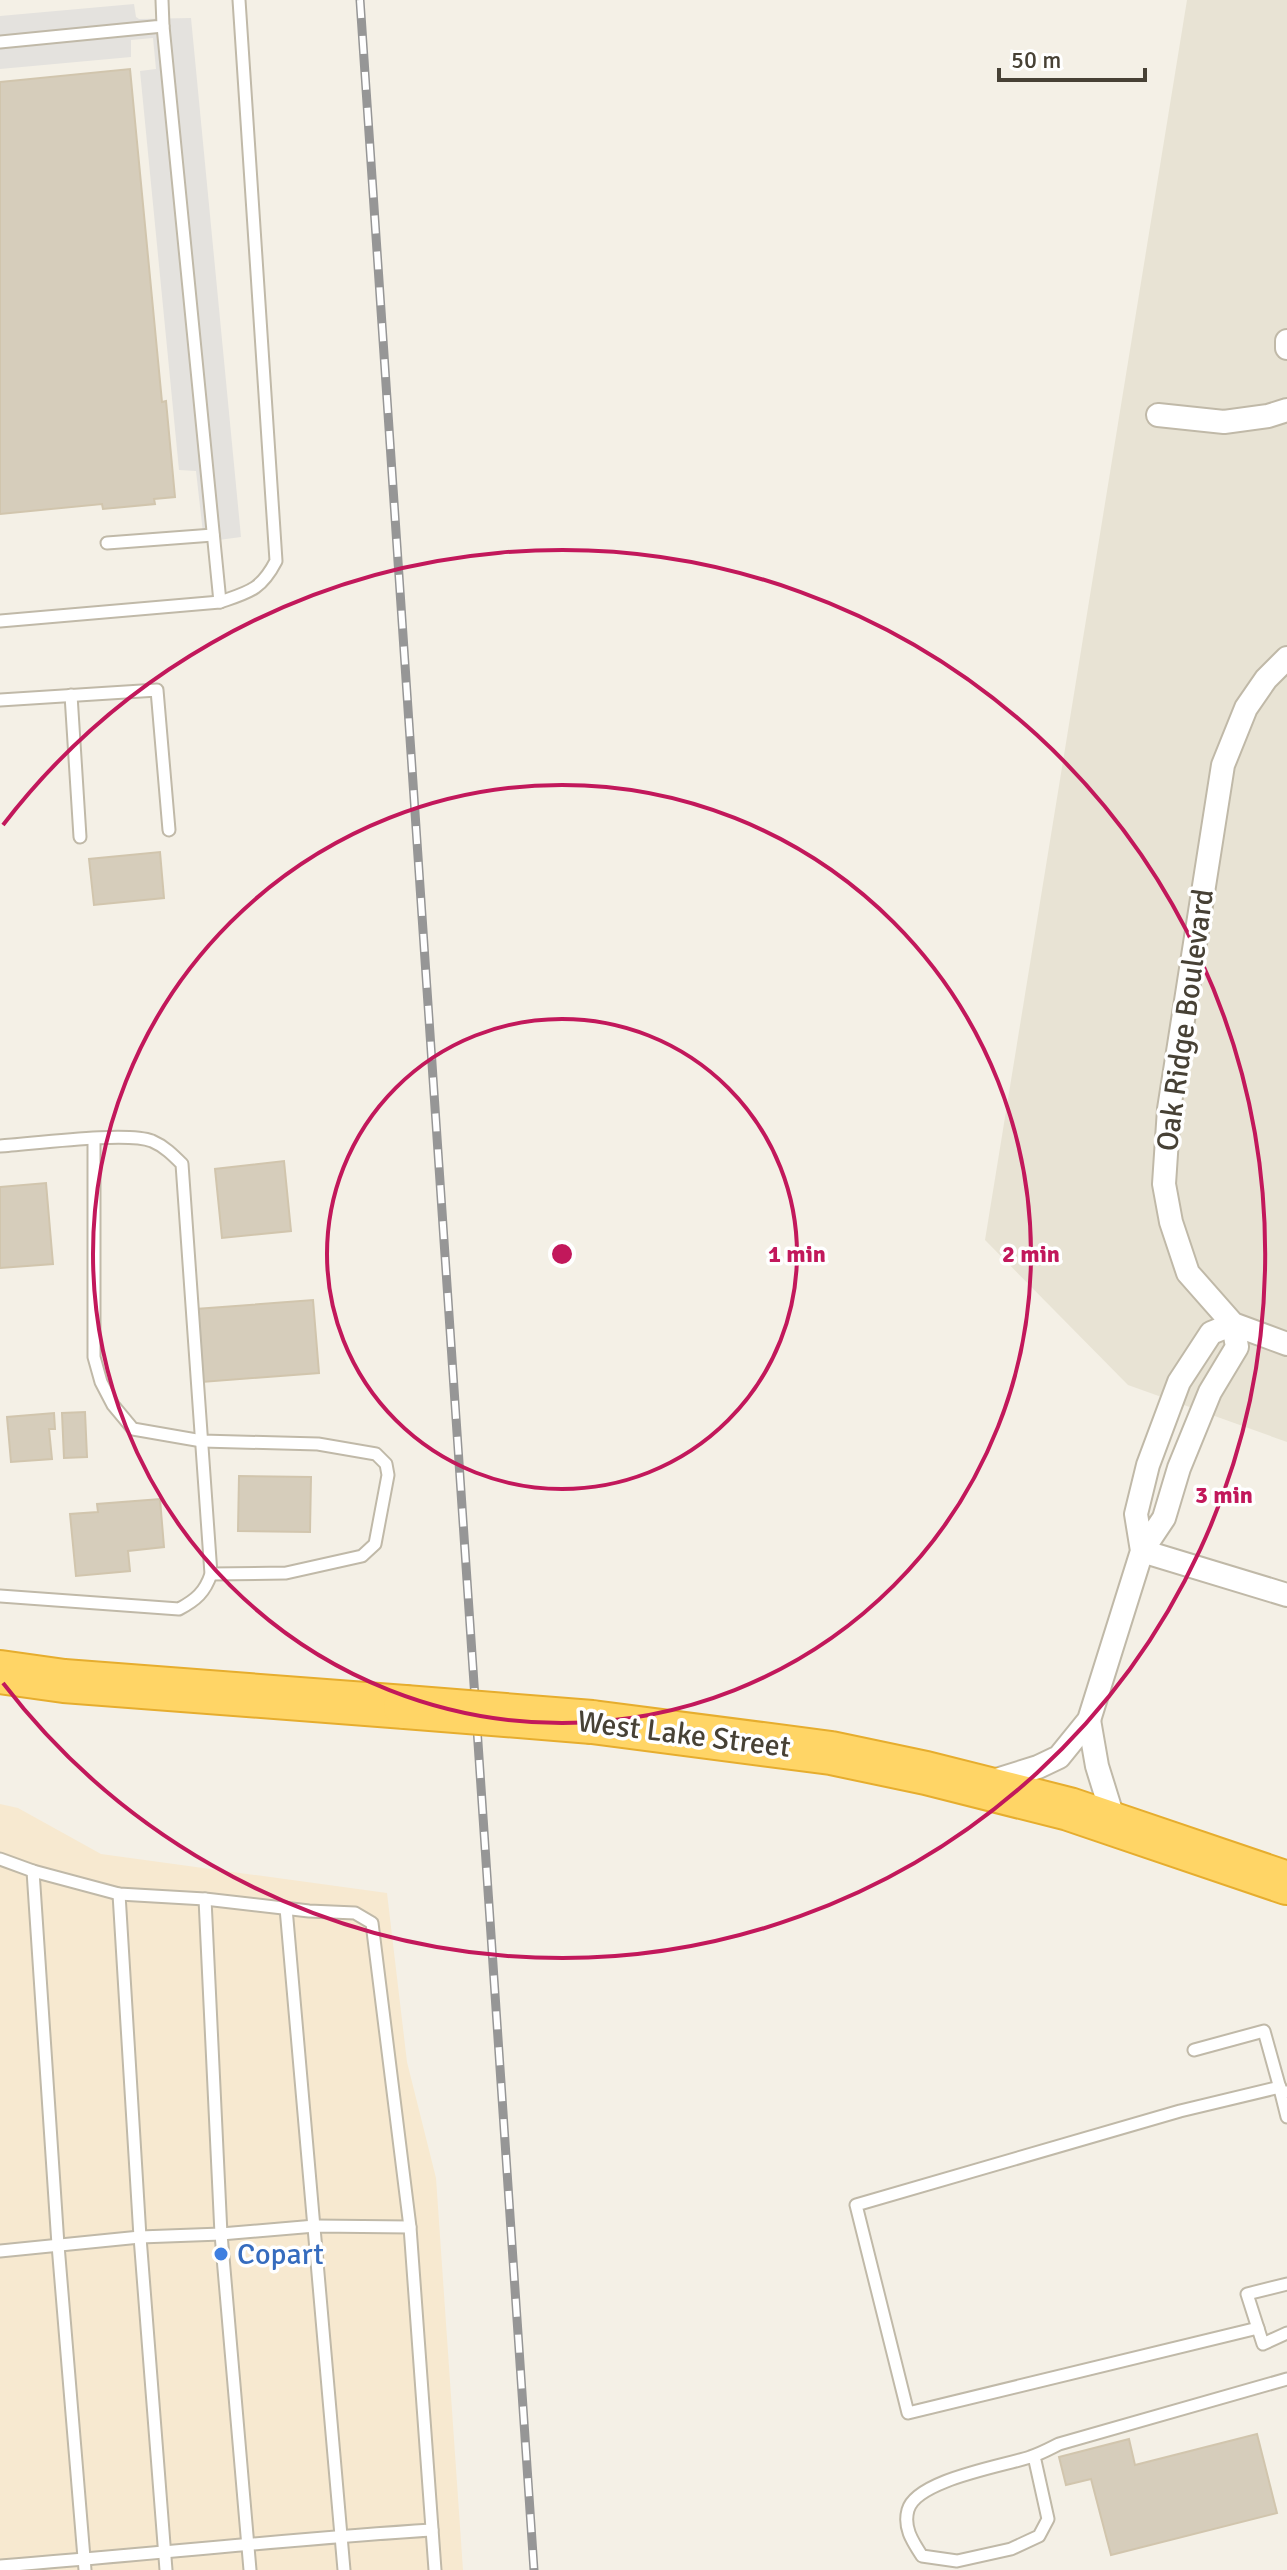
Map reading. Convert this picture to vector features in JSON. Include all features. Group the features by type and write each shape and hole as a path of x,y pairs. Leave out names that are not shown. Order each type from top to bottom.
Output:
{"highway":[{"name":"West Lake Street","path":"0,1672 64,1681 592,1722 831,1753 1069,1809 1287,1883"},
{"name":"West Lake Street","path":"0,1686 64,1681"}],"street":[{"path":"1287,341 1287,348"},
{"path":"1158,415 1224,422 1287,410"},
{"name":"Oak Ridge Boulevard","path":"1287,658 1266,679 1246,708 1223,765 1169,1109 1164,1184 1171,1222 1188,1273 1233,1324 1287,1344"},
{"path":"978,1786 1059,1757 1089,1720 1142,1551 1164,1518 1179,1468 1210,1392 1237,1347 1233,1324 1211,1333 1179,1382 1148,1465 1136,1514 1142,1551"},
{"path":"1142,1551 1287,1595"},
{"path":"1089,1720 1097,1766 1115,1824"}],"lane":[{"path":"162,0 220,602"},
{"path":"0,621 220,602 253,591 267,578 276,561 239,0"},
{"path":"0,42 163,26"},
{"path":"107,543 213,535"},
{"path":"0,700 157,690 169,830"},
{"path":"71,695 80,837"},
{"path":"0,1146 124,1138 150,1140 169,1151 182,1164 211,1574 206,1589 179,1609 0,1596"},
{"path":"94,1140 94,1357 101,1382 113,1405 133,1429 202,1441 318,1444 376,1454 386,1464 388,1475 375,1544 362,1556 286,1573 211,1574"},
{"path":"0,1859 119,1894 355,1913 372,1923 410,2227 435,2570"},
{"path":"33,1871 58,2245 84,2565"},
{"path":"119,1894 140,2237 166,2570"},
{"path":"205,1899 221,2234 250,2570"},
{"path":"286,1908 344,2570"},
{"path":"1194,2050 1264,2031 1283,2091 1287,2117"},
{"path":"1258,2328 908,2413 856,2205 1180,2111 1283,2091"},
{"path":"0,2251 140,2237 315,2226 410,2227"},
{"path":"1287,2284 1247,2294 1263,2344 1287,2333"},
{"path":"1034,2456 1048,2519 1039,2536 1011,2549 957,2561 922,2556 908,2535 908,2509 920,2494 949,2480 1034,2456 1059,2444 1287,2379"},
{"path":"0,2566 84,2565 248,2544 432,2530"}],"shaded area":[{"path":"1187,0 1287,0 1287,1442 1128,1385 985,1240"},
{"path":"134,4 139,19 191,18 241,537 204,542 196,471 179,470 140,71 156,69 153,38 131,40 131,57 0,69 0,16"},
{"name":"Copart","path":"0,1804 18,1808 101,1854 387,1893 407,2062 436,2178 463,2570 0,2570"}],"building":[{"path":"130,69 162,402 166,401 175,497 154,499 155,504 103,509 102,504 0,514 0,82"},
{"path":"160,852 164,898 94,905 89,859"},
{"path":"284,1161 291,1231 222,1238 215,1169"},
{"path":"46,1183 53,1264 0,1268 0,1187"},
{"path":"313,1300 319,1373 202,1382 196,1309"},
{"path":"85,1412 87,1457 64,1458 62,1413"},
{"path":"54,1413 55,1429 49,1429 52,1459 11,1462 7,1417"},
{"path":"239,1476 311,1477 310,1532 238,1531"},
{"path":"160,1499 164,1547 128,1551 130,1571 76,1576 70,1514 98,1512 97,1504"},
{"path":"1257,2434 1277,2513 1111,2555 1091,2479 1066,2485 1059,2457 1129,2439 1135,2465"}],"railway":[{"path":"360,0 534,2570"}],"place":[{"name":"Copart","path":"221,2254"}]}
